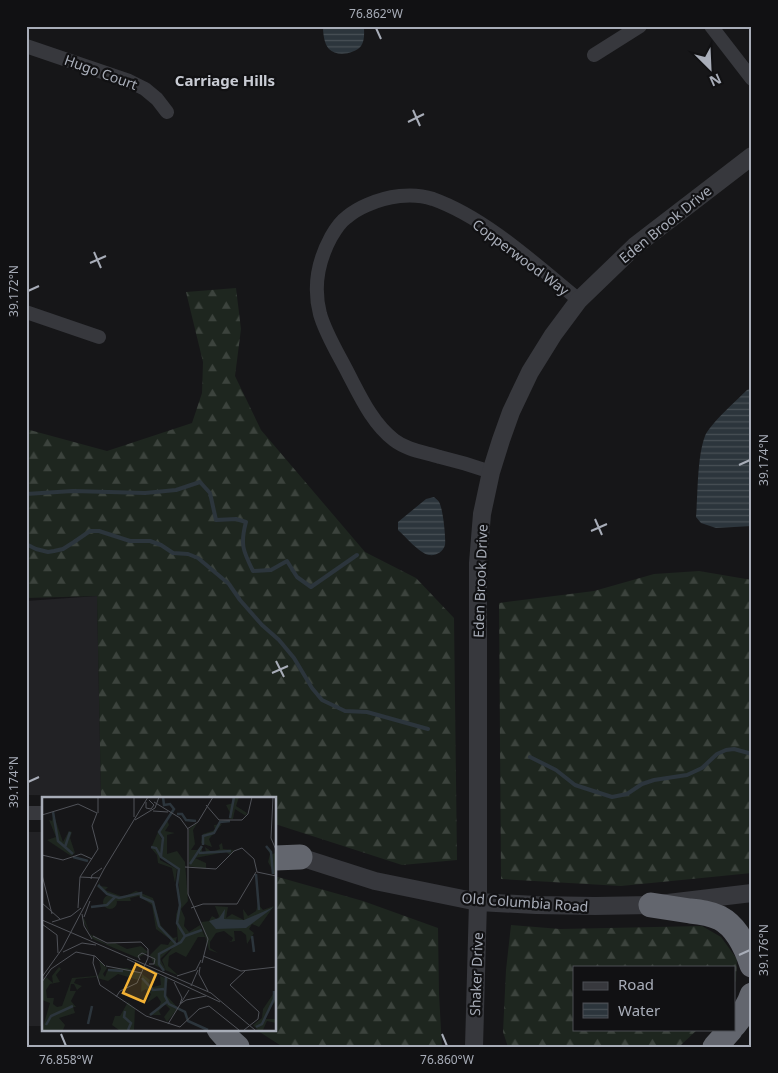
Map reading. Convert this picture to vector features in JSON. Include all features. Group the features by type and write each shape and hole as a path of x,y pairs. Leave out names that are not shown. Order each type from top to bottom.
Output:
{"highway":[{"path":"276,858 300,857"},
{"path":"651,904 711,914 721,918 736,933 752,965"},
{"path":"736,1023 743,1014 752,995"},
{"path":"220,1030 236,1047"},
{"path":"715,1047 731,1030"}],"street":[{"path":"594,55 640,26"},
{"path":"711,26 752,79"},
{"name":"Hugo Court","path":"26,46 129,81 145,89 157,99 167,112"},
{"name":"Eden Brook Drive","path":"478,902 478,563 482,514 490,472 500,440 530,372 578,300 635,246 752,156"},
{"name":"Copperwood Way","path":"490,472 410,448 395,441 376,421 365,405 325,329 320,313 316,295 317,280 320,262 327,245 336,229 346,217 360,208 393,197 413,196 432,199 457,210 485,226 578,300"},
{"path":"26,312 99,337"},
{"path":"26,813 42,813"},
{"name":"Old Columbia Road","path":"276,848 375,881 478,902 595,906 651,904 752,894"},
{"name":"Shaker Drive","path":"474,1044 478,902"}],"shaded area":[{"path":"97,596 101,796 26,795 26,601"},
{"path":"26,832 42,832 42,1026 26,1026"}],"green space":[{"path":"236,288 241,329 235,376 261,430 365,552 416,578 454,618 457,860 402,865 276,824 276,797 101,796 97,596 26,598 26,429 107,451 192,423 202,393 203,362 186,292"},
{"path":"699,571 752,580 752,873 621,886 501,879 499,603 594,591 654,574"},
{"path":"276,877 363,901 438,928 442,1047 283,1047 257,1030 276,1030"},
{"path":"511,925 560,929 702,926 721,937 737,959 736,981 736,966 573,966 573,1030 697,1030 681,1045 674,1047 508,1047 503,1032 506,970"}],"water":[{"path":"323,26 364,26 362,44 358,49 350,53 336,53 327,47"},
{"path":"752,388 752,526 716,528 701,523 696,517 702,445 712,425 747,390"},
{"path":"434,497 439,502 442,510 445,545 439,553 429,555 417,548 398,530 398,522 426,499"}],"waterway":[{"path":"26,494 73,491 145,493 176,490 200,482 210,493 216,520 236,519 246,522 243,542 253,571 271,570 287,561 297,577 311,587 357,555"},
{"path":"26,544 36,549 48,552 54,551 63,549 90,531 99,531 130,541 150,541 161,545 173,553 188,554 198,558 229,584 262,625 279,640 294,658 312,688 322,700 345,711 367,712 428,729"},
{"path":"530,757 556,770 575,785 612,797 627,794 642,784 654,780 687,775 702,768 717,754 726,750 734,749 752,754"}],"district":[{"name":"Carriage Hills","path":"225,80"}]}
